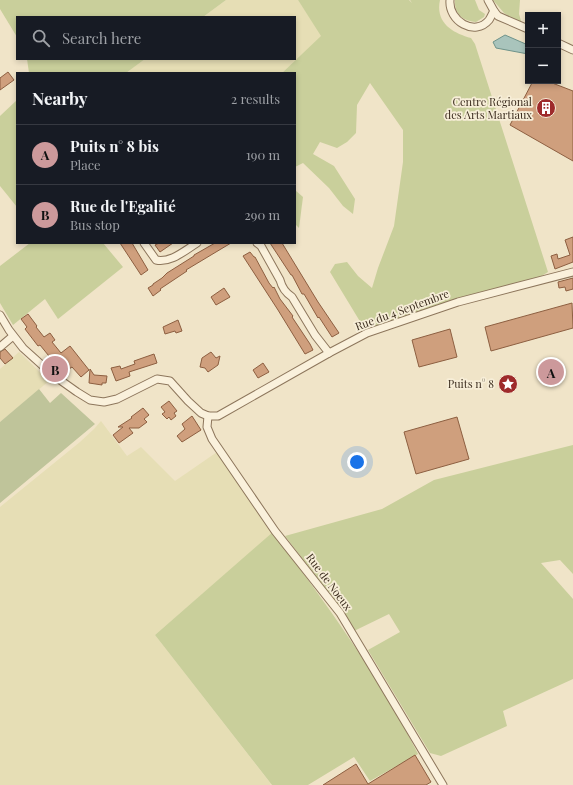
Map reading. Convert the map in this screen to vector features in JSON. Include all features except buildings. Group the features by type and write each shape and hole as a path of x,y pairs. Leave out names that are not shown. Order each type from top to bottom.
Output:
{"street":[{"path":"450,0 451,12 455,18 467,26 474,27 482,25 489,20 494,11"},
{"path":"488,0 498,16 525,28"},
{"path":"561,44 573,50"},
{"path":"145,244 156,260 163,261 179,255 195,244"},
{"path":"258,244 261,246 280,280 281,285 292,297 315,335 329,353"},
{"name":"Rue du 4 Septembre","path":"208,416 218,416 367,333 412,316 458,302 573,272"},
{"path":"0,315 13,336 23,348 53,374 90,400 104,402 118,399 158,379 170,381 201,413 208,416"},
{"path":"0,347 13,336"},
{"name":"Rue de Noeux","path":"208,416 207,427 212,439 275,531 340,613 443,785"}],"shaded area":[{"path":"226,0 298,0 322,36 283,72 127,72 144,60 296,60 296,16 204,16"},
{"path":"19,352 49,381 0,422 0,369"},
{"path":"101,421 127,456 141,447 175,481 220,450 275,531 155,635 271,784 270,785 0,785 0,507 80,442"}],"green space":[{"path":"0,0 226,0 204,16 16,16 16,35 0,9"},
{"path":"298,0 409,0 412,3 410,0 440,0 440,15 443,21 452,30 471,38 475,44 548,272 535,280 367,333 330,272 335,264 347,262 358,276 372,288 394,226 403,162 403,130 370,83 357,105 356,133 347,142 337,148 320,142 313,154 334,166 355,199 353,214 343,206 329,188 303,163 296,166 296,72 283,72 321,36"},
{"path":"455,0 475,0 479,10 485,14 484,17 476,22 463,18 456,9"},
{"path":"493,0 520,0 519,14 522,24 504,13"},
{"path":"27,60 144,60 127,72 29,72"},
{"path":"16,101 16,206 0,186 0,116"},
{"path":"296,191 303,197 299,228 296,225"},
{"path":"29,244 104,244 123,267 58,319 45,299 13,325 0,303 0,266"},
{"path":"39,389 50,403 61,393 95,424 0,503 0,422"},
{"path":"573,445 573,574 560,560 541,563 573,599 573,679 503,711 507,726 441,756 430,753 368,650 400,632 389,614 354,631 337,604 285,536 382,509 434,480"},
{"path":"273,532 369,668 403,725 418,754 370,781 354,757 308,785 272,785 155,635"}],"water":[{"path":"505,35 525,44 525,53 496,48 493,42"}],"place":[{"name":"Centre Régional des Arts Martiaux","path":"546,108"},
{"name":"Rue de l'Egalité","path":"55,369"},
{"name":"Puits n° 8 bis","path":"551,372"},
{"name":"Puits n° 8","path":"508,384"}]}
